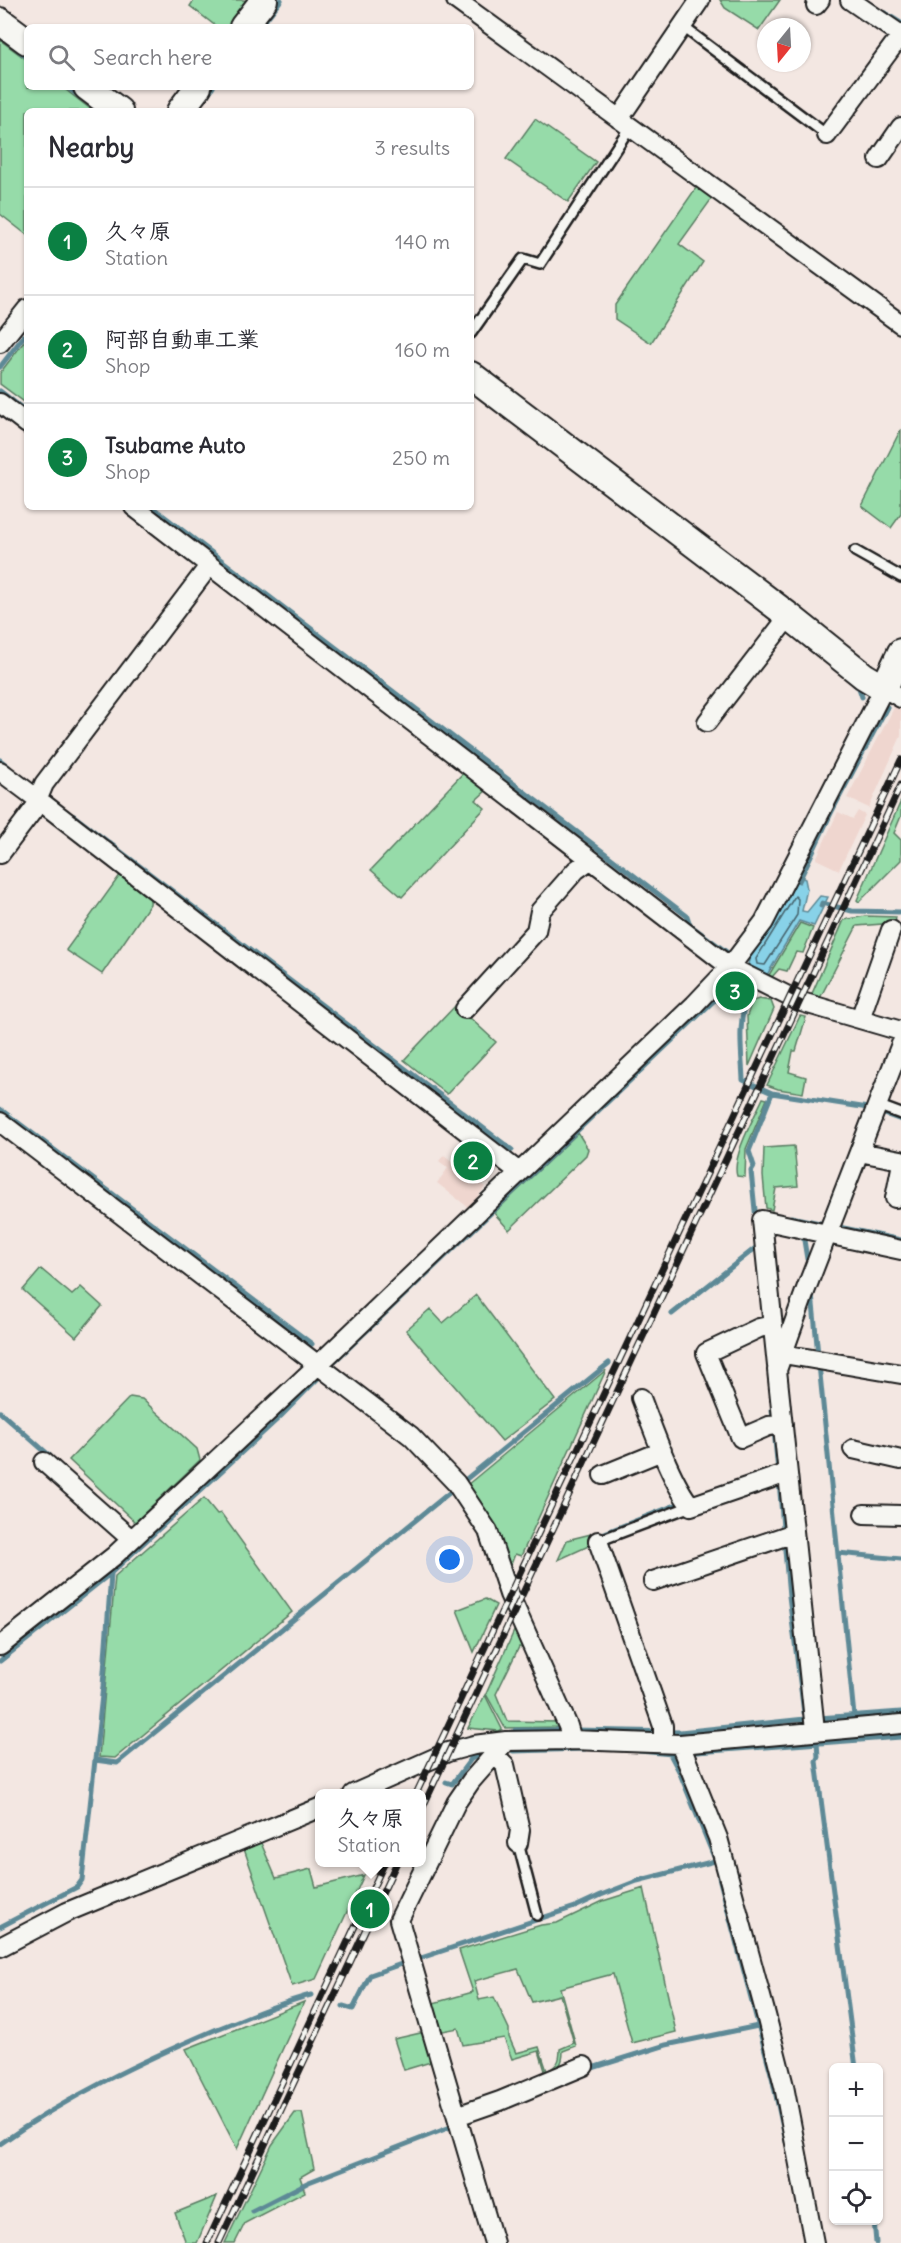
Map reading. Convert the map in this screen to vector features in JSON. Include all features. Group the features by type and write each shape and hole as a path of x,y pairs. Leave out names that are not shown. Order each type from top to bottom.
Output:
{"street":[{"path":"245,24 264,0"},
{"path":"456,0 624,118 901,324"},
{"path":"624,118 700,0"},
{"path":"827,135 901,35 850,0"},
{"path":"0,21 24,39"},
{"path":"91,90 115,108"},
{"path":"182,108 196,90"},
{"path":"879,159 901,127"},
{"path":"0,343 24,313"},
{"path":"474,377 784,622 892,693"},
{"path":"0,404 24,422"},
{"path":"138,510 730,967 798,1001 901,1030"},
{"path":"0,854 41,794 210,566"},
{"path":"707,722 784,622"},
{"path":"0,1646 114,1556 324,1368 519,1172 694,1005 730,967 764,922 892,693 901,652"},
{"path":"0,771 41,794 519,1172"},
{"path":"465,1010 536,931 540,911 576,870 590,860"},
{"path":"860,1019 891,930"},
{"path":"814,1722 788,1535 777,1425 780,1362 829,1228 901,1044"},
{"path":"0,1122 411,1436 459,1486 488,1531 509,1594 570,1733"},
{"path":"859,1152 901,1160"},
{"path":"895,1198 901,1168"},
{"path":"780,1362 767,1326 762,1220 803,1229 829,1228 901,1250"},
{"path":"767,1326 706,1353 741,1438 777,1425"},
{"path":"780,1362 819,1360 901,1374"},
{"path":"640,1398 662,1451 688,1501 782,1475"},
{"path":"853,1449 901,1460"},
{"path":"603,1475 662,1451"},
{"path":"44,1462 132,1539"},
{"path":"864,1514 901,1515 901,1498"},
{"path":"653,1581 788,1535"},
{"path":"598,1541 667,1738 718,1838 784,2086 814,2243"},
{"path":"364,1789 448,1752 474,1745 500,1747 570,1733 667,1738 814,1722 901,1724"},
{"path":"500,1747 520,1830 518,1843"},
{"path":"426,1865 456,1803 500,1747"},
{"path":"0,1947 67,1912 315,1810"},
{"path":"425,1867 399,1920 495,2243"},
{"path":"457,2116 584,2066"}],"lane":[{"path":"682,26 827,135"},
{"path":"474,329 523,259 540,264 624,118"},
{"path":"855,551 901,578"},
{"path":"876,1109 901,1114"},
{"path":"598,1541 688,1501"},
{"path":"518,1843 537,1915"}],"shaded area":[{"path":"896,704 901,708 901,736 869,808 847,798"},
{"path":"858,811 865,815 839,870 816,859 838,812 853,819"},
{"path":"444,1155 485,1187 469,1208 437,1183 448,1168 439,1161"}],"green space":[{"path":"194,0 251,0 231,24 213,24 190,6"},
{"path":"720,0 780,0 767,18 757,18 757,29 725,8"},
{"path":"0,40 24,58 24,90 66,90 89,108 24,108 24,233 0,214"},
{"path":"535,119 596,162 568,202 506,159"},
{"path":"698,185 713,197 679,244 703,262 651,343 615,319 615,305"},
{"path":"24,342 24,402 0,384 0,373"},
{"path":"901,429 901,514 891,528 862,506"},
{"path":"465,771 488,789 476,800 485,808 402,897 371,870"},
{"path":"901,801 901,816 894,833 901,840 901,860 859,902 857,900"},
{"path":"123,871 145,890 150,904 102,974 66,950"},
{"path":"865,916 896,917 895,923 857,926 819,1000 811,996 844,920"},
{"path":"800,923 813,928 803,953 796,952 787,971 779,969 772,977 769,975"},
{"path":"759,999 771,1001 774,1009 749,1066 747,1016 752,1001"},
{"path":"456,1005 496,1042 447,1094 404,1060"},
{"path":"800,1016 806,1017 796,1051 793,1051 789,1072 806,1077 803,1093 767,1085"},
{"path":"763,1098 767,1099 746,1149 745,1177 737,1176 737,1158 740,1148"},
{"path":"578,1133 588,1149 586,1155 509,1230 494,1213"},
{"path":"794,1146 798,1186 776,1188 772,1210 766,1208 763,1176 764,1148"},
{"path":"41,1269 72,1295 81,1287 102,1306 76,1337 23,1290"},
{"path":"476,1295 555,1400 502,1441 406,1330 430,1309 443,1323"},
{"path":"606,1370 521,1556 515,1554 510,1567 493,1524 467,1485"},
{"path":"130,1397 142,1399 197,1449 200,1460 135,1522 69,1460"},
{"path":"204,1498 217,1514 221,1513 292,1612 115,1758 99,1757 115,1576"},
{"path":"595,1533 593,1544 558,1560 567,1540"},
{"path":"485,1599 496,1605 474,1652 457,1610"},
{"path":"514,1631 519,1632 524,1649 519,1647 496,1694 507,1721 559,1722 560,1727 505,1728 486,1694"},
{"path":"485,1695 502,1729 499,1731 468,1728"},
{"path":"261,1843 276,1878 311,1869 316,1887 364,1875 316,1979 292,1986 244,1849"},
{"path":"644,1888 676,2032 632,2043 613,1974 560,1988 576,2046 563,2051 559,2065 546,2074 539,2051 512,2059 504,2038 463,2045 458,2028 438,2032 430,2004 473,1992 459,1950 541,1925 557,1923 603,1901","holes":["518,1969 532,2002 560,1995 574,2043 560,2049 558,2062 547,2071 539,2047 516,2053 509,2037 509,2029 494,1997 479,2000 474,1981"]},
{"path":"304,2002 237,2149 186,2049"},
{"path":"425,2032 434,2061 404,2070 394,2039"},
{"path":"295,2113 302,2113 314,2169 300,2177 305,2192 245,2223 235,2243 225,2243 272,2145"},
{"path":"217,2196 197,2243 186,2243 175,2213"}],"water":[{"path":"797,875 805,879 807,889 802,911 807,912 820,896 828,897 814,926 799,921 767,975 750,967 748,964 750,957 771,926"}],"waterway":[{"path":"262,24 281,0"},
{"path":"885,13 901,23"},
{"path":"16,48 24,55"},
{"path":"71,90 83,99"},
{"path":"205,98 211,90"},
{"path":"0,367 24,336"},
{"path":"0,391 24,410"},
{"path":"156,510 687,916 690,925 728,953"},
{"path":"854,684 859,688 862,697"},
{"path":"799,881 832,811 887,707"},
{"path":"0,760 9,767"},
{"path":"74,816 512,1150"},
{"path":"821,906 822,903 852,911 901,912"},
{"path":"0,1661 111,1573 281,1416 334,1362 722,993 731,980"},
{"path":"747,999 741,1029 743,1080 772,1093 749,1151 754,1166 751,1171 756,1220"},
{"path":"772,1093 868,1108 901,1120"},
{"path":"0,1109 312,1344"},
{"path":"791,1217 901,1240"},
{"path":"803,1234 807,1259"},
{"path":"672,1314 758,1246"},
{"path":"812,1294 854,1716"},
{"path":"95,1760 117,1763 609,1363"},
{"path":"772,1409 778,1471"},
{"path":"0,1412 50,1456"},
{"path":"779,1481 789,1596 804,1713"},
{"path":"597,1536 683,1502"},
{"path":"838,1553 901,1559"},
{"path":"0,1927 77,1887 82,1880 103,1686 111,1574"},
{"path":"574,1730 680,1732 901,1712"},
{"path":"516,1733 515,1730 564,1730"},
{"path":"697,1752 901,1737"},
{"path":"817,1742 816,1761 855,2063"},
{"path":"513,1751 585,1749"},
{"path":"446,1782 452,1784 471,1759 486,1751"},
{"path":"639,1751 672,1754"},
{"path":"670,1754 714,1857"},
{"path":"418,1959 575,1907 637,1881 715,1861"},
{"path":"719,1877 772,2077 786,2142"},
{"path":"343,2006 353,2009 370,1975 404,1963"},
{"path":"0,2144 78,2095 133,2067 217,2029 275,2006 311,1995"},
{"path":"589,2069 666,2045 758,2026"},
{"path":"252,2211 309,2182 453,2126"},
{"path":"874,2225 876,2243"}],"railway":[{"path":"418,1789 901,760"},
{"path":"426,1800 901,785"},
{"path":"207,2243 383,1867"},
{"path":"219,2243 395,1867"}],"place":[{"name":"Tsubame Auto","path":"735,991"},
{"name":"阿部自動車工業","path":"473,1161"},
{"name":"久々原","path":"370,1909"}]}
